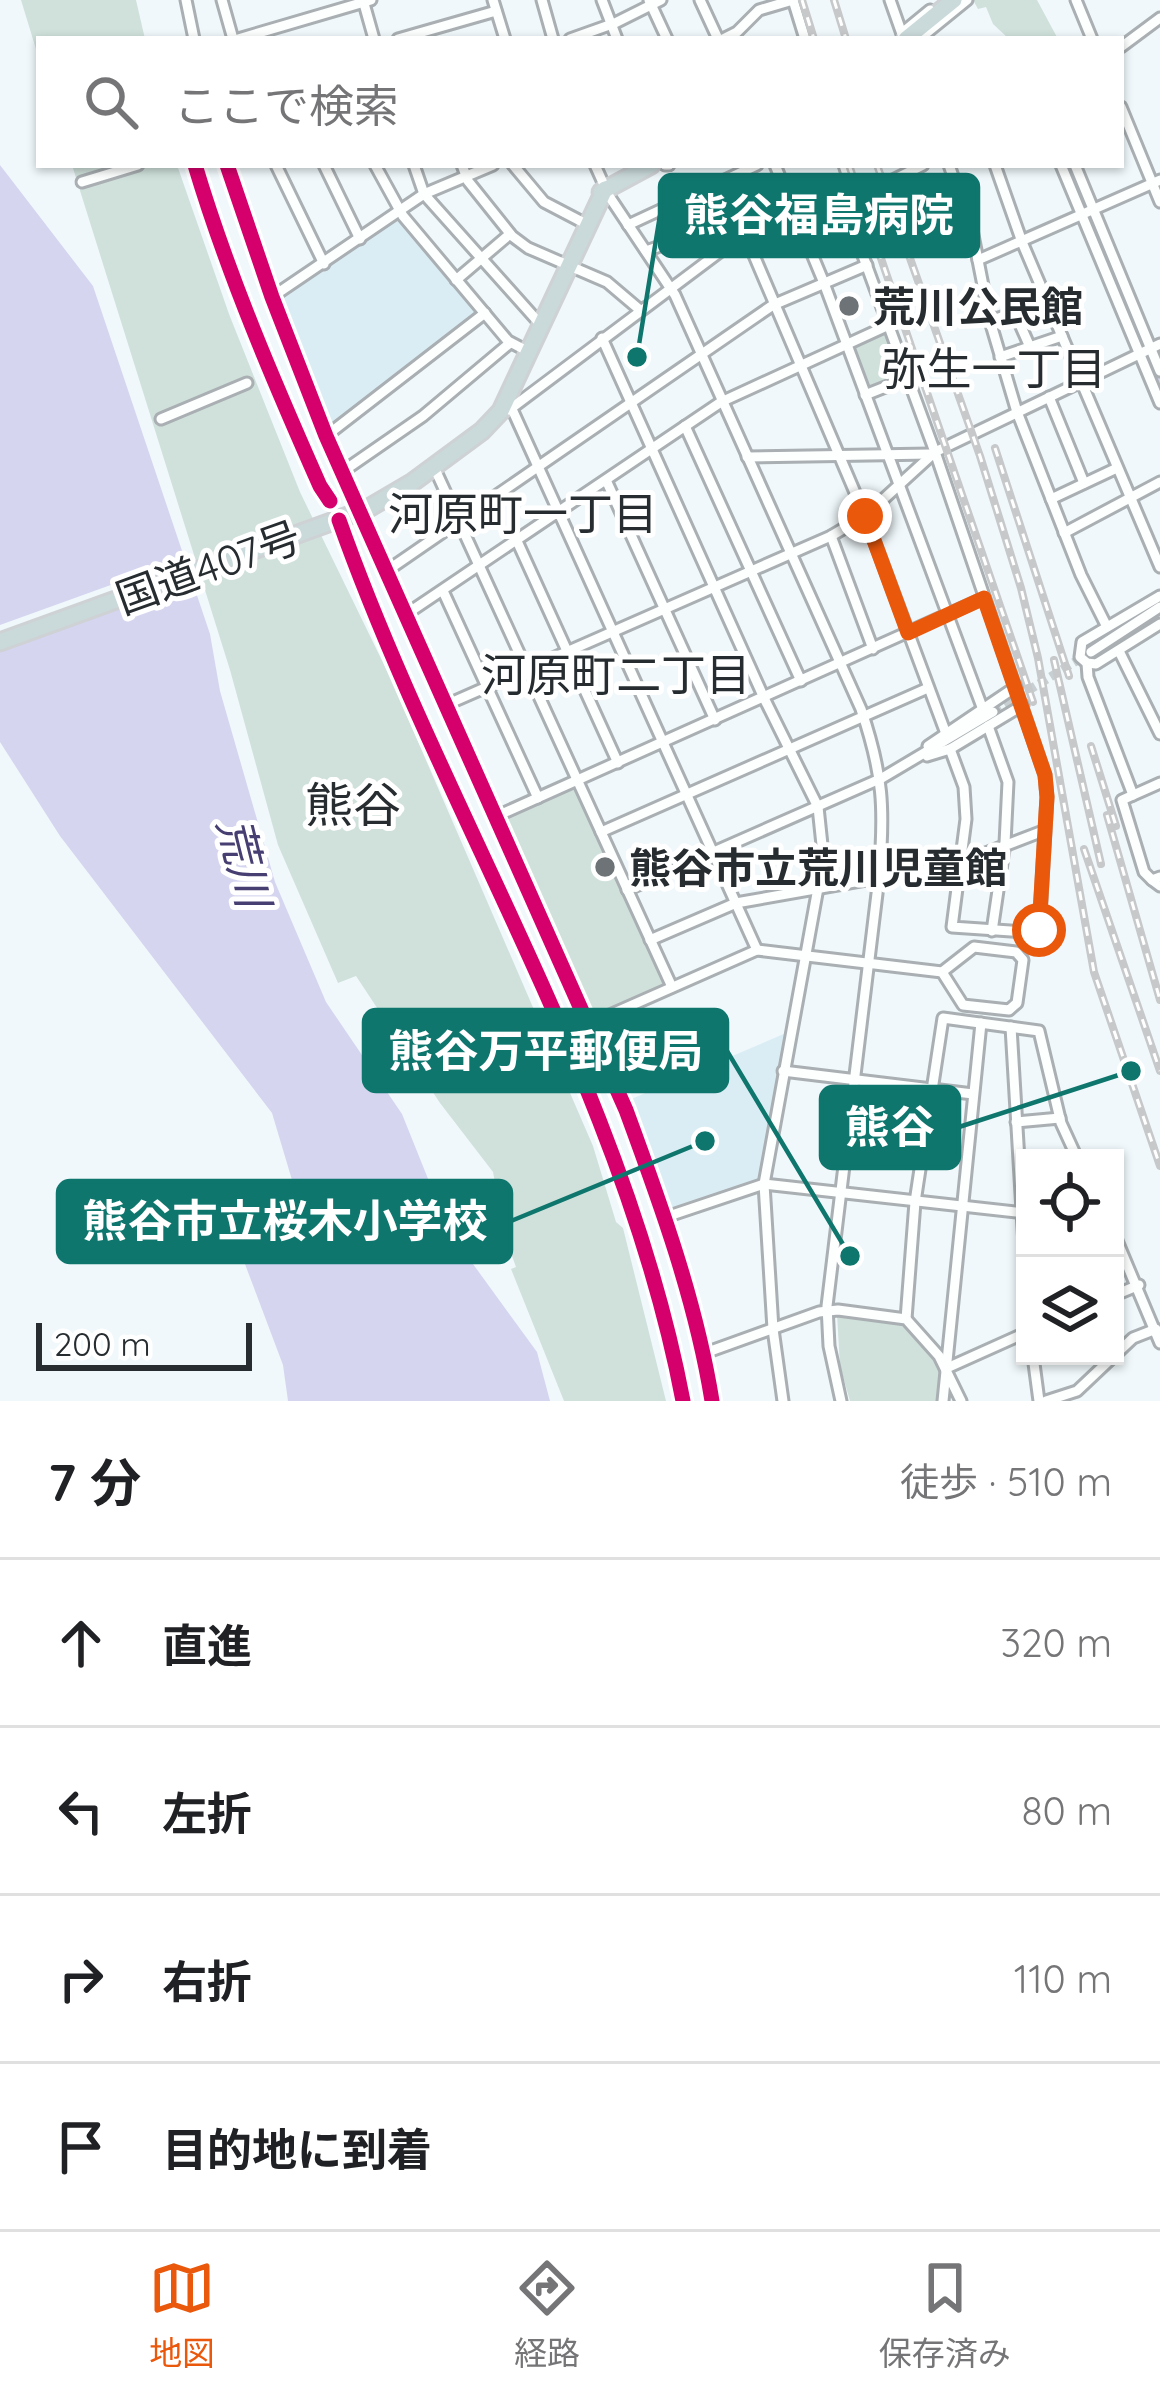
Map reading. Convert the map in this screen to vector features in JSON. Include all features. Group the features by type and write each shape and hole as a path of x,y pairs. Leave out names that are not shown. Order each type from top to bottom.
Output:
{"highway":[{"path":"905,36 954,0"},
{"path":"605,189 645,168"},
{"name":"国道407号","path":"505,406 520,348 538,324 605,189"},
{"name":"国道407号","path":"0,642 328,519 426,468 528,385 520,348"},
{"path":"426,468 482,419 505,406"},
{"name":"国道407号","path":"0,632 328,519"}],"street":[{"path":"193,36 186,2 199,0"},
{"path":"222,0 234,36"},
{"path":"542,0 552,36"},
{"path":"602,0 615,36"},
{"path":"700,0 718,36"},
{"path":"740,36 756,5 793,0 804,36"},
{"path":"890,0 904,36"},
{"path":"905,36 942,0"},
{"path":"923,36 967,0"},
{"path":"245,36 366,1 373,36"},
{"path":"1079,1 1091,36"},
{"path":"577,36 654,2 666,36"},
{"path":"407,36 494,6 504,36"},
{"path":"1124,45 1160,18"},
{"path":"1124,115 1156,182 1160,202"},
{"path":"82,182 128,168"},
{"path":"227,168 272,297 352,495"},
{"path":"277,168 324,264"},
{"path":"325,168 360,239"},
{"path":"342,472 520,348 485,314 400,212 377,168"},
{"path":"415,168 424,194 538,324"},
{"path":"516,168 544,202 585,224"},
{"path":"596,168 605,189 670,287 842,664 865,718 882,778 879,877 827,1311 841,1401"},
{"path":"628,225 751,168"},
{"path":"776,168 947,615 988,710"},
{"path":"844,168 867,265 1045,775 1039,933 952,927 966,819 964,787 950,748"},
{"path":"528,385 731,245 850,201 917,168"},
{"path":"950,168 973,230 990,321 1017,412 1107,627"},
{"path":"996,168 1022,242 1160,567"},
{"path":"1062,168 1150,349 1160,403"},
{"path":"1076,168 1160,371"},
{"path":"272,297 464,171 510,234 528,248 619,288 640,310"},
{"path":"978,260 1156,182"},
{"path":"456,280 510,234"},
{"path":"747,239 865,516 945,731"},
{"path":"646,251 720,240 729,240 731,245"},
{"path":"388,571 773,305 867,265"},
{"path":"990,321 1047,301"},
{"path":"1015,313 1030,347"},
{"path":"326,436 485,314"},
{"path":"408,613 722,402 889,325"},
{"path":"1000,357 1062,336"},
{"path":"602,338 788,751 818,807 822,845 818,888 764,1184 772,1329 783,1401"},
{"path":"448,704 832,536 865,516 933,453 1150,349"},
{"path":"865,395 908,378"},
{"path":"160,419 247,383"},
{"path":"1049,397 1084,483"},
{"path":"505,406 538,467 757,950"},
{"path":"686,426 801,681"},
{"path":"747,457 933,453"},
{"path":"426,468 460,521 672,987"},
{"path":"1051,499 1118,469"},
{"path":"606,480 715,719"},
{"path":"1064,533 1160,482"},
{"path":"367,530 589,1024 666,1217 705,1353 712,1401"},
{"path":"832,536 873,649"},
{"path":"517,541 618,763"},
{"path":"443,591 538,798"},
{"path":"1160,596 1080,645 1080,657 1096,664 1160,624"},
{"path":"497,816 984,598"},
{"path":"1089,658 1157,612"},
{"path":"1119,652 1160,734"},
{"path":"1089,658 1088,677 1133,795"},
{"path":"627,890 882,778 1017,686"},
{"path":"601,832 928,688"},
{"path":"910,761 950,748 1023,705"},
{"path":"910,761 945,731 988,710"},
{"path":"988,726 1009,782 992,931"},
{"path":"1158,881 1144,872 1122,800 1160,783"},
{"path":"650,940 736,903 957,863 1043,831"},
{"path":"963,1005 1009,1010 1018,1003 1022,957 1016,952 974,947 968,940 969,930"},
{"path":"589,1024 757,950 942,972 974,947"},
{"path":"942,972 963,1005 961,1020"},
{"path":"906,1319 916,1202 943,1018 1040,1030 1060,1118 1073,1149"},
{"path":"943,1401 981,1023"},
{"path":"1012,1027 1018,1149"},
{"path":"783,1072 973,1094"},
{"path":"1016,1122 1060,1118"},
{"path":"666,1217 764,1184 1016,1213"},
{"path":"1124,1256 1160,1343"},
{"path":"1124,1291 1138,1285"},
{"path":"705,1353 827,1311 906,1319 947,1368 962,1401"},
{"path":"1124,1346 1156,1330"},
{"path":"947,1368 1016,1338"},
{"path":"1036,1365 1043,1401 1077,1390 1103,1365"}],"shaded area":[{"path":"21,0 136,0 144,36 36,36 36,49"},
{"path":"973,0 1037,0 1056,36 1006,36 993,24 986,7 978,9"},
{"path":"73,168 178,168 229,314 300,492 390,677 593,1146 616,1222 623,1228 666,1401 564,1401 511,1269 516,1267 505,1237 493,1172 440,1103 356,976 338,983 278,845 230,670"},
{"path":"400,219 477,313 331,428 278,297"},
{"path":"887,331 904,377 867,391 851,347"},
{"path":"576,785 667,985 590,1019 503,819"},
{"path":"786,1033 761,1178 671,1211 666,1208 629,1100"},
{"path":"837,1314 905,1322 941,1362 939,1401 850,1401 840,1366"}],"water":[{"name":"荒川","path":"0,165 93,286 210,634 220,691 275,882 326,1002 402,1114 449,1231 537,1352 550,1401 288,1401 283,1365 225,1211 248,1187 287,1240 300,1226 272,1113 60,836 0,742"}],"pier":[{"path":"191,556 198,577 0,649 0,625"}],"waterway":[{"path":"1070,168 1080,193"},
{"path":"1090,217 1143,345"},
{"path":"1148,357 1160,386"}],"tunnel":[{"path":"993,712 1091,652"}],"railway":[{"path":"802,0 813,36"},
{"path":"834,0 845,36"},
{"path":"850,168 1033,702"},
{"path":"878,168 980,456 1021,588 1038,658 1094,972 1160,1166"},
{"path":"995,448 1069,676"},
{"path":"1054,660 1101,864"},
{"path":"1091,746 1116,826"},
{"path":"1107,815 1160,1000"},
{"path":"1084,849 1160,1071"}],"cycle path":[{"path":"196,168 253,328 330,501"},
{"path":"228,168 326,436 626,1110 687,1290 712,1401"},
{"path":"339,520 382,630 576,1063 619,1173 656,1285 683,1401"}],"place":[{"name":"荒川公民館","path":"849,306"},
{"name":"熊谷福島病院","path":"637,357"},
{"name":"熊谷市立荒川児童館","path":"605,867"},
{"name":"熊谷","path":"1131,1071"},
{"name":"熊谷市立桜木小学校","path":"705,1141"},
{"name":"熊谷万平郵便局","path":"850,1256"}],"district":[{"name":"弥生一丁目","path":"994,368"},
{"name":"河原町一丁目","path":"523,513"},
{"name":"河原町二丁目","path":"616,674"},
{"name":"熊谷","path":"353,804"}],"route":[{"path":"865,516 908,633 984,598 1045,775 1039,930"}]}
